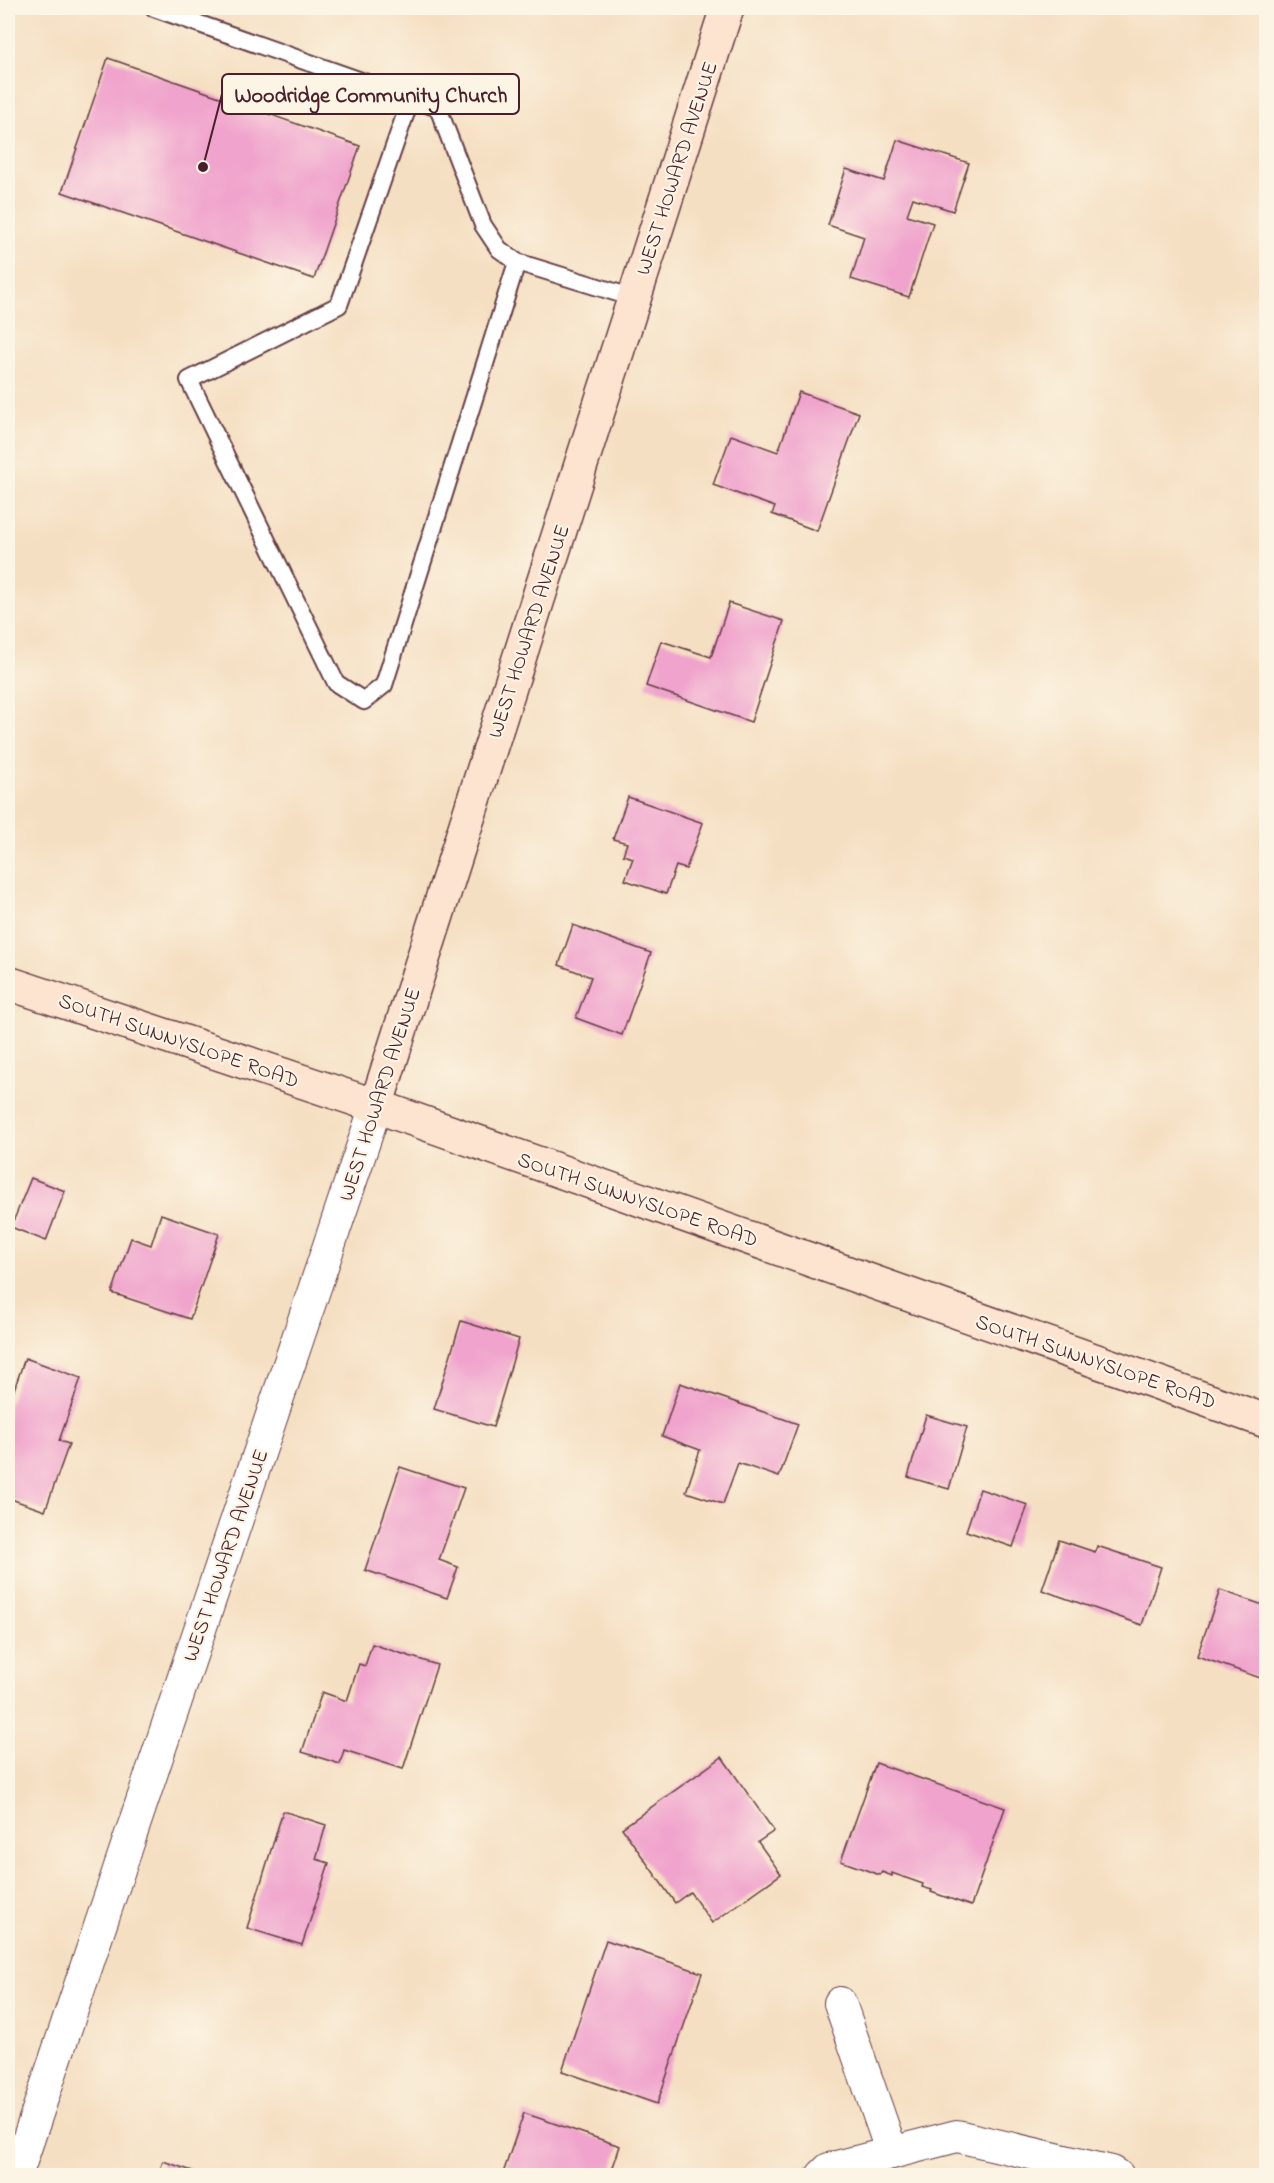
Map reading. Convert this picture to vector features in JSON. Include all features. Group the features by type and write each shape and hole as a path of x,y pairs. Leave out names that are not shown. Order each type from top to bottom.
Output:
{"street":[{"name":"WEST HOWARD AVENUE","path":"16,2175 376,1106 727,8"},
{"name":"SOUTH SUNNYSLOPE ROAD","path":"8,983 376,1106 1266,1421"},
{"path":"840,2003 892,2153"},
{"path":"822,2175 829,2169 957,2136 1118,2175"}],"lane":[{"path":"154,8 438,108 483,225 499,249 517,262 634,298"},
{"path":"411,98 339,305 189,381 336,683 364,700 384,685 517,262"}],"building":[{"path":"108,58 360,146 314,279 62,192"},
{"path":"897,140 969,163 953,211 913,198 907,215 933,223 909,297 851,279 864,237 828,225 846,169 884,181"},
{"path":"799,392 859,413 817,531 772,514 775,507 713,485 731,435 778,452"},
{"path":"729,603 784,621 751,722 646,686 661,641 711,657"},
{"path":"628,797 703,823 686,869 676,866 666,894 625,880 633,858 623,855 627,843 613,839"},
{"path":"573,925 651,953 622,1035 576,1018 591,977 559,965"},
{"path":"31,1178 65,1191 46,1241 11,1227"},
{"path":"161,1214 219,1234 190,1319 112,1293 131,1238 151,1245"},
{"path":"461,1321 519,1339 493,1427 434,1409"},
{"path":"25,1358 81,1378 59,1441 69,1444 45,1511 8,1498 8,1407"},
{"path":"680,1383 798,1424 779,1477 738,1463 723,1504 686,1492 700,1450 662,1436"},
{"path":"926,1415 967,1427 949,1489 908,1477"},
{"path":"400,1467 464,1488 439,1560 458,1567 447,1598 365,1570"},
{"path":"980,1489 1028,1505 1013,1547 966,1531"},
{"path":"1059,1540 1095,1552 1097,1546 1161,1567 1142,1625 1042,1590"},
{"path":"1220,1590 1266,1606 1266,1680 1197,1656"},
{"path":"372,1644 437,1665 403,1769 344,1750 340,1764 302,1752 322,1692 347,1701 359,1664 365,1666"},
{"path":"722,1757 774,1831 758,1842 781,1874 712,1923 690,1892 675,1903 622,1828"},
{"path":"876,1763 1005,1808 971,1906 931,1892 932,1890 922,1887 923,1884 892,1873 892,1876 882,1872 880,1875 841,1861"},
{"path":"283,1811 326,1825 316,1859 329,1863 302,1945 247,1928"},
{"path":"606,1940 702,1973 657,2104 562,2071"},
{"path":"524,2113 620,2146 610,2176 502,2176"},
{"path":"163,2161 204,2175 204,2176 158,2176"}],"place":[{"name":"Woodridge Community Church","path":"203,167"}]}
